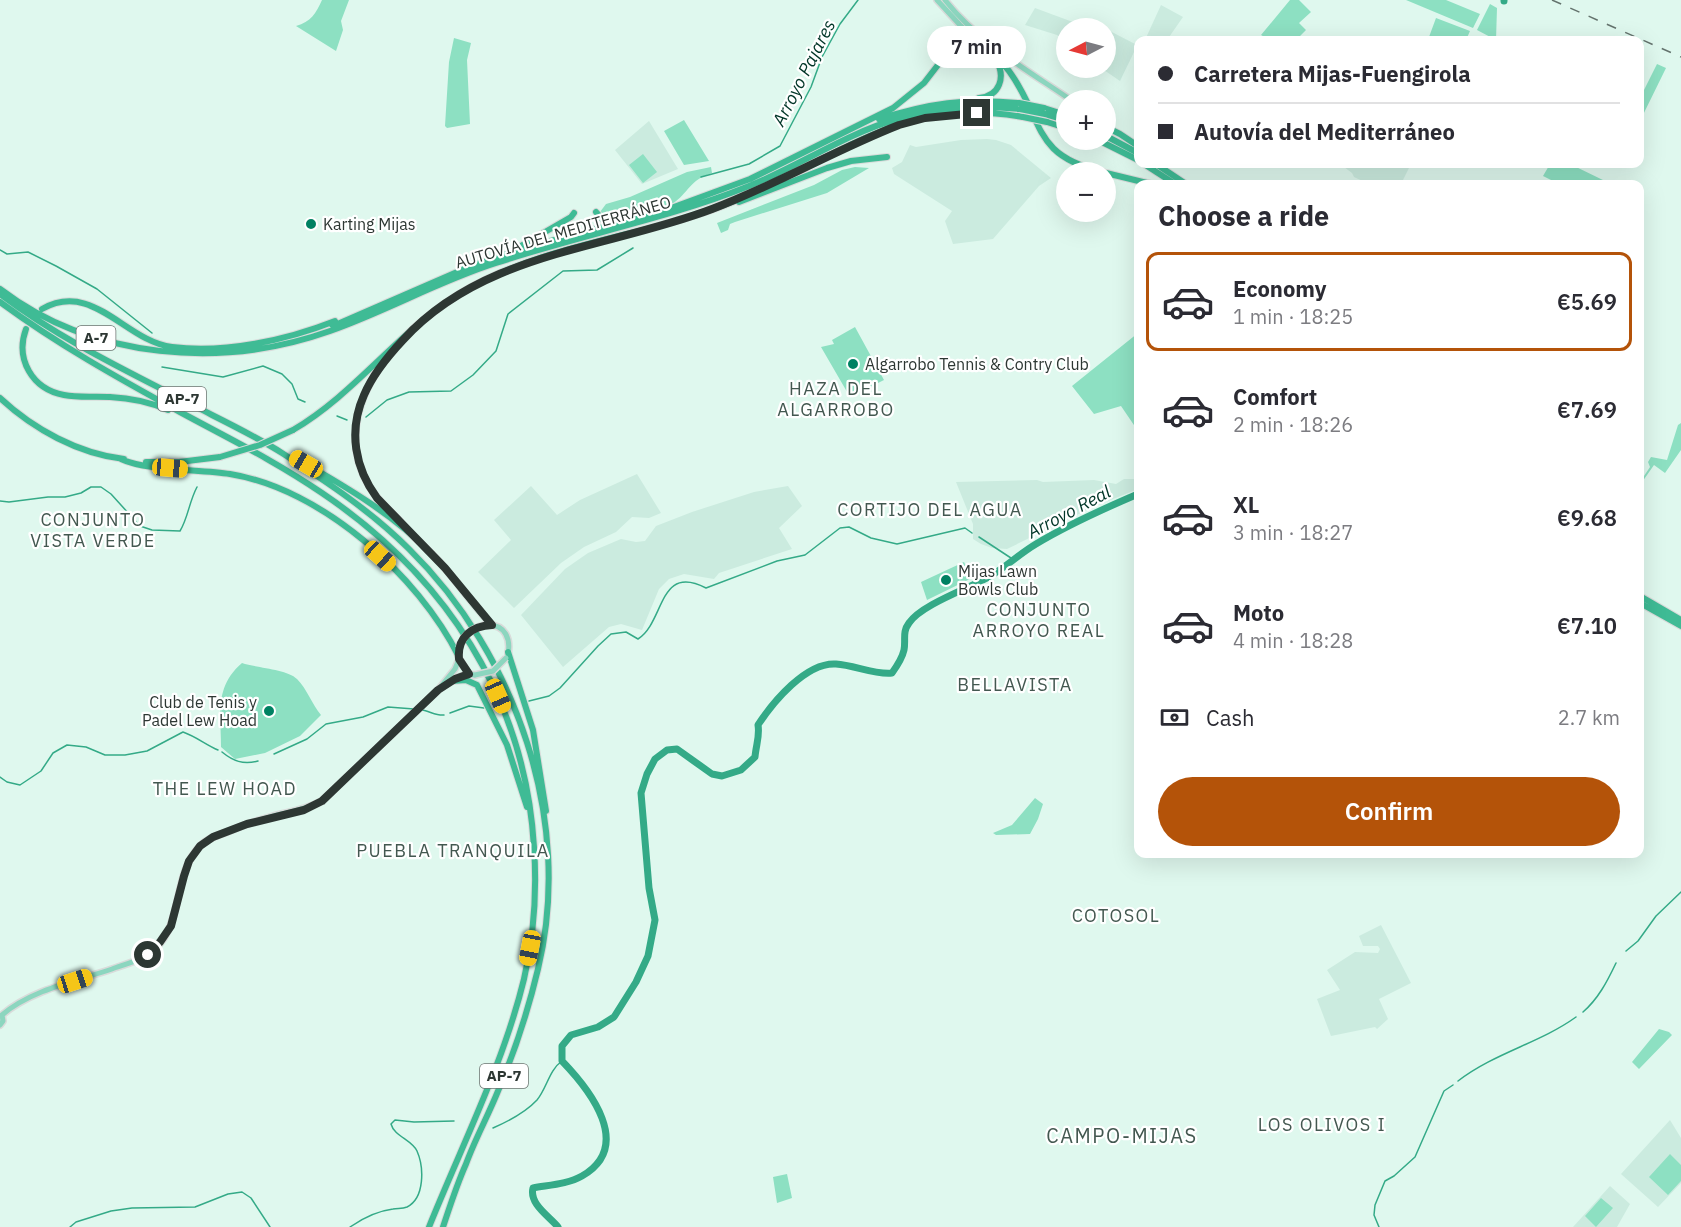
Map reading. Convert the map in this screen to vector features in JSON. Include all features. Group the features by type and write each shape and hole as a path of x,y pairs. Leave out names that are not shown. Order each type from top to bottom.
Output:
{"highway":[{"path":"847,132 908,110 946,102 983,98 992,94 999,87 1002,78 1000,68 997,60 979,43"},
{"path":"979,43 993,53 1010,72 1039,130 1049,144 1072,162"},
{"path":"318,334 438,279 503,255 637,218 710,195 750,179 893,108 924,83 941,61 962,46"},
{"path":"946,102 987,101 1019,106"},
{"name":"AUTOVÍA DEL MEDITERRÁNEO","path":"0,289 30,309 65,326 110,342 161,351 203,354 254,350 281,345 355,321 424,290 489,265 697,206 753,184 867,130 896,119 958,106 1019,106 1056,116"},
{"path":"1044,111 1056,113"},
{"name":"AUTOVÍA DEL MEDITERRÁNEO","path":"0,398 19,414 57,438 77,447 121,459 180,462 220,457 260,445 293,430 346,391 412,329 465,291 524,263 646,230 715,208 899,125 952,114 1004,114 1056,125"},
{"path":"1116,132 1134,143"},
{"path":"1116,141 1134,151"},
{"path":"1116,149 1134,158"},
{"path":"715,208 724,207 828,168 861,159 887,157"},
{"path":"1150,168 1169,180"},
{"path":"1162,168 1182,180"},
{"path":"1167,168 1183,180"},
{"path":"1116,176 1134,180"},
{"path":"596,212 608,222 637,218"},
{"path":"503,255 571,217 574,213"},
{"name":"AP-7","path":"0,294 45,326 82,348 280,452 360,506 388,529 428,568 458,605 494,663 513,704 532,760 546,835 548,895 539,965 523,1027 498,1092 466,1163 443,1227"},
{"name":"AP-7","path":"0,302 68,348 181,413 281,466 321,492 377,534 431,589 469,640 503,707 519,753 532,817 535,891 530,948 505,1045 429,1227"},
{"path":"42,309 57,302 81,302 100,310 145,338 163,345 185,348 268,341 303,333 356,315"},
{"path":"26,329 22,343 23,360 32,376 45,388 70,396 131,399 181,413"},
{"path":"412,329 387,357 367,389 358,412 355,443 360,466 370,488 445,568 488,625"},
{"path":"280,452 291,456 358,495 420,542"},
{"path":"121,459 128,463 211,471 250,478 289,492 308,502 347,529 416,592 439,623 459,658"},
{"path":"1644,599 1654,608"},
{"path":"1644,604 1670,617 1681,628"},
{"path":"1670,617 1681,619"},
{"path":"507,655 533,730 544,797 546,835"},
{"path":"472,674 507,746 533,831"},
{"path":"452,681 466,680 477,685"}],"main road":[{"path":"937,0 979,43"},
{"path":"945,0 976,33 1057,90"},
{"path":"0,1025 3,1021 1,1014 29,998 148,955 171,926 186,868 200,846 213,837 247,824 304,810 322,801 438,690 455,669 459,658 459,648 466,634 473,629 488,625 502,629 507,636 507,655 493,671 472,674 452,681 438,690"},
{"path":"459,658 472,674"}],"shaded area":[{"path":"1161,5 1183,17 1170,36 1147,36"},
{"path":"1035,8 1062,18 1056,18 1056,35 1025,25"},
{"path":"1116,34 1134,43 1134,52 1120,81 1116,78"},
{"path":"649,121 678,169 642,184 615,150"},
{"path":"987,139 1011,145 1051,178 1039,186 993,239 953,244 945,221 952,211 894,174 892,168 902,162 910,145 916,147 961,140"},
{"path":"1345,168 1409,168 1403,180 1360,180"},
{"path":"637,474 661,513 649,518 632,517 616,532 584,547 561,563 514,608 478,572 511,540 494,520 531,486 557,515 580,500"},
{"path":"1124,479 1134,479 1134,491 1091,508 1007,549 992,548 973,539 973,524 956,482 1094,480 1116,484"},
{"path":"788,486 802,506 779,528 792,549 719,573 714,579 684,574 669,579 659,589 642,630 621,624 609,627 563,667 521,615 565,569 588,553 621,539 645,541 656,526 692,512 754,492"},
{"path":"1381,925 1411,983 1379,999 1388,1019 1377,1029 1375,1027 1331,1036 1317,999 1340,990 1327,970 1355,952 1378,953 1380,949 1378,946 1363,946 1359,936"},
{"path":"1670,1120 1681,1138 1681,1183 1658,1207 1621,1174"},
{"path":"1610,1186 1630,1204 1617,1227 1573,1227"}],"green space":[{"path":"322,0 349,0 341,21 343,30 336,51 296,26 306,22 312,16"},
{"path":"1290,0 1299,0 1311,12 1299,23 1306,30 1300,36 1261,35"},
{"path":"1406,0 1446,0 1480,14 1473,28"},
{"path":"1490,4 1497,8 1496,36 1488,36 1477,30"},
{"path":"1436,18 1470,31 1468,36 1429,36"},
{"path":"454,38 471,43 467,60 470,124 447,128 445,126 449,62"},
{"path":"1657,64 1666,68 1644,113 1644,90"},
{"path":"684,120 709,161 684,165 664,131"},
{"path":"643,154 657,172 643,183 629,165"},
{"path":"711,167 712,173 698,179 678,200 666,207 618,217 603,217 600,212 606,204 630,197 687,172"},
{"path":"855,167 869,168 827,193 735,222 730,224 728,230 721,233 717,223 814,185 842,170"},
{"path":"1548,168 1578,168 1603,180 1551,180 1543,176"},
{"name":"Algarrobo Tennis & Contry Club","path":"855,327 884,380 850,397 821,347 834,344 832,340"},
{"path":"1134,336 1134,425 1121,406 1094,414 1072,386"},
{"path":"1681,423 1681,450 1665,473 1654,465 1644,479 1650,467 1648,462 1651,457 1667,460 1678,425"},
{"name":"Mijas Lawn Bowls Club","path":"964,562 972,578 927,600 921,582"},
{"name":"Club de Tenis y Padel Lew Hoad","path":"242,663 279,671 297,679 321,715 300,736 265,753 235,759 221,747 220,713 227,682"},
{"path":"1035,798 1043,804 1030,834 996,835 993,833 1012,825"},
{"path":"1659,1029 1672,1035 1639,1069 1632,1062"},
{"path":"1670,1154 1681,1165 1681,1181 1668,1195 1649,1177"},
{"path":"787,1174 792,1198 777,1203 773,1177"},
{"path":"1601,1198 1613,1208 1596,1227 1585,1216"}],"waterway":[{"name":"Arroyo Pajares","path":"701,177 749,164 780,146 811,87 822,57 840,24 858,0"},
{"name":"Arroyo Pajares","path":"366,417 387,400 409,392 451,391 473,375 496,351 508,314 563,271 597,270 633,248"},
{"path":"0,250 7,254 28,252 56,266 97,289 152,333"},
{"path":"162,367 223,377 263,366 282,374 292,384 298,399 305,402"},
{"name":"Arroyo Pajares","path":"337,416 347,420"},
{"name":"Arroyo Pajares","path":"0,501 65,497 81,493 91,487 101,487 111,494 140,526 152,530 180,531 197,487"},
{"name":"Arroyo Real","path":"558,1227 537,1204 533,1188 565,1183 582,1176 597,1164 605,1149 606,1134 602,1118 594,1102 562,1061 562,1046 571,1035 598,1027 614,1017 636,982 648,956 655,920 649,888 641,793 655,759 667,750 677,749 712,774 722,776 741,770 755,757 758,725 772,705 802,676 813,669 836,664 879,673 892,673 903,653 907,626 923,610 987,578 1061,530 1134,496"},
{"path":"529,701 549,696 560,688 611,634 626,632 638,639 647,631 664,598 679,583 690,582 706,588 777,561 805,555 840,528 849,527 871,538 897,544 965,528 972,533"},
{"path":"979,537 1014,560"},
{"path":"450,713 469,706 484,708"},
{"path":"274,754 307,739 326,724 363,717 388,707 414,709"},
{"path":"422,710 444,715"},
{"path":"0,777 7,782 20,785 41,771 53,753 67,745 86,747 105,755 125,755 147,751 183,732 218,750"},
{"path":"222,752 238,761 248,763 258,761"},
{"path":"1626,951 1638,941 1656,916 1681,892"},
{"path":"1583,1012 1602,990 1616,963"},
{"path":"1458,1081 1472,1071 1576,1017"},
{"path":"493,1128 532,1105 554,1069 562,1061"},
{"path":"1379,1227 1374,1215 1375,1205 1385,1181 1415,1157 1444,1091 1453,1085"},
{"path":"350,1227 376,1213 407,1207 413,1203 420,1190 422,1173 417,1151 396,1132 391,1124 395,1120 454,1121"},
{"path":"70,1227 76,1222 111,1211 132,1208 195,1207 228,1194 242,1192 251,1198 270,1227"}],"railway":[{"path":"1552,0 1633,36"},
{"path":"1644,41 1681,57"}],"place":[{"name":"Karting Mijas","path":"311,224"},
{"name":"Algarrobo Tennis & Contry Club","path":"853,364"},
{"name":"Mijas Lawn Bowls Club","path":"946,580"},
{"name":"Club de Tenis y Padel Lew Hoad","path":"269,711"}],"district":[{"name":"HAZA DEL ALGARROBO","path":"836,399"},
{"name":"CORTIJO DEL AGUA","path":"930,510"},
{"name":"CONJUNTO VISTA VERDE","path":"93,530"},
{"name":"CONJUNTO ARROYO REAL","path":"1039,620"},
{"name":"BELLAVISTA","path":"1015,685"},
{"name":"THE LEW HOAD","path":"225,789"},
{"name":"PUEBLA TRANQUILA","path":"453,851"},
{"name":"COTOSOL","path":"1116,916"},
{"name":"LOS OLIVOS I","path":"1322,1125"},
{"name":"CAMPO-MIJAS","path":"1122,1136"}],"route":[{"path":"148,955 171,926 189,861 200,846 213,837 247,824 304,810 322,801 438,690 455,679 469,674 459,659 460,643 473,629 492,625 445,568 377,498 364,478 360,466 355,433 362,400 387,357 412,329 448,301 491,277 524,263 646,230 715,208 899,125 925,118 977,113"}]}
